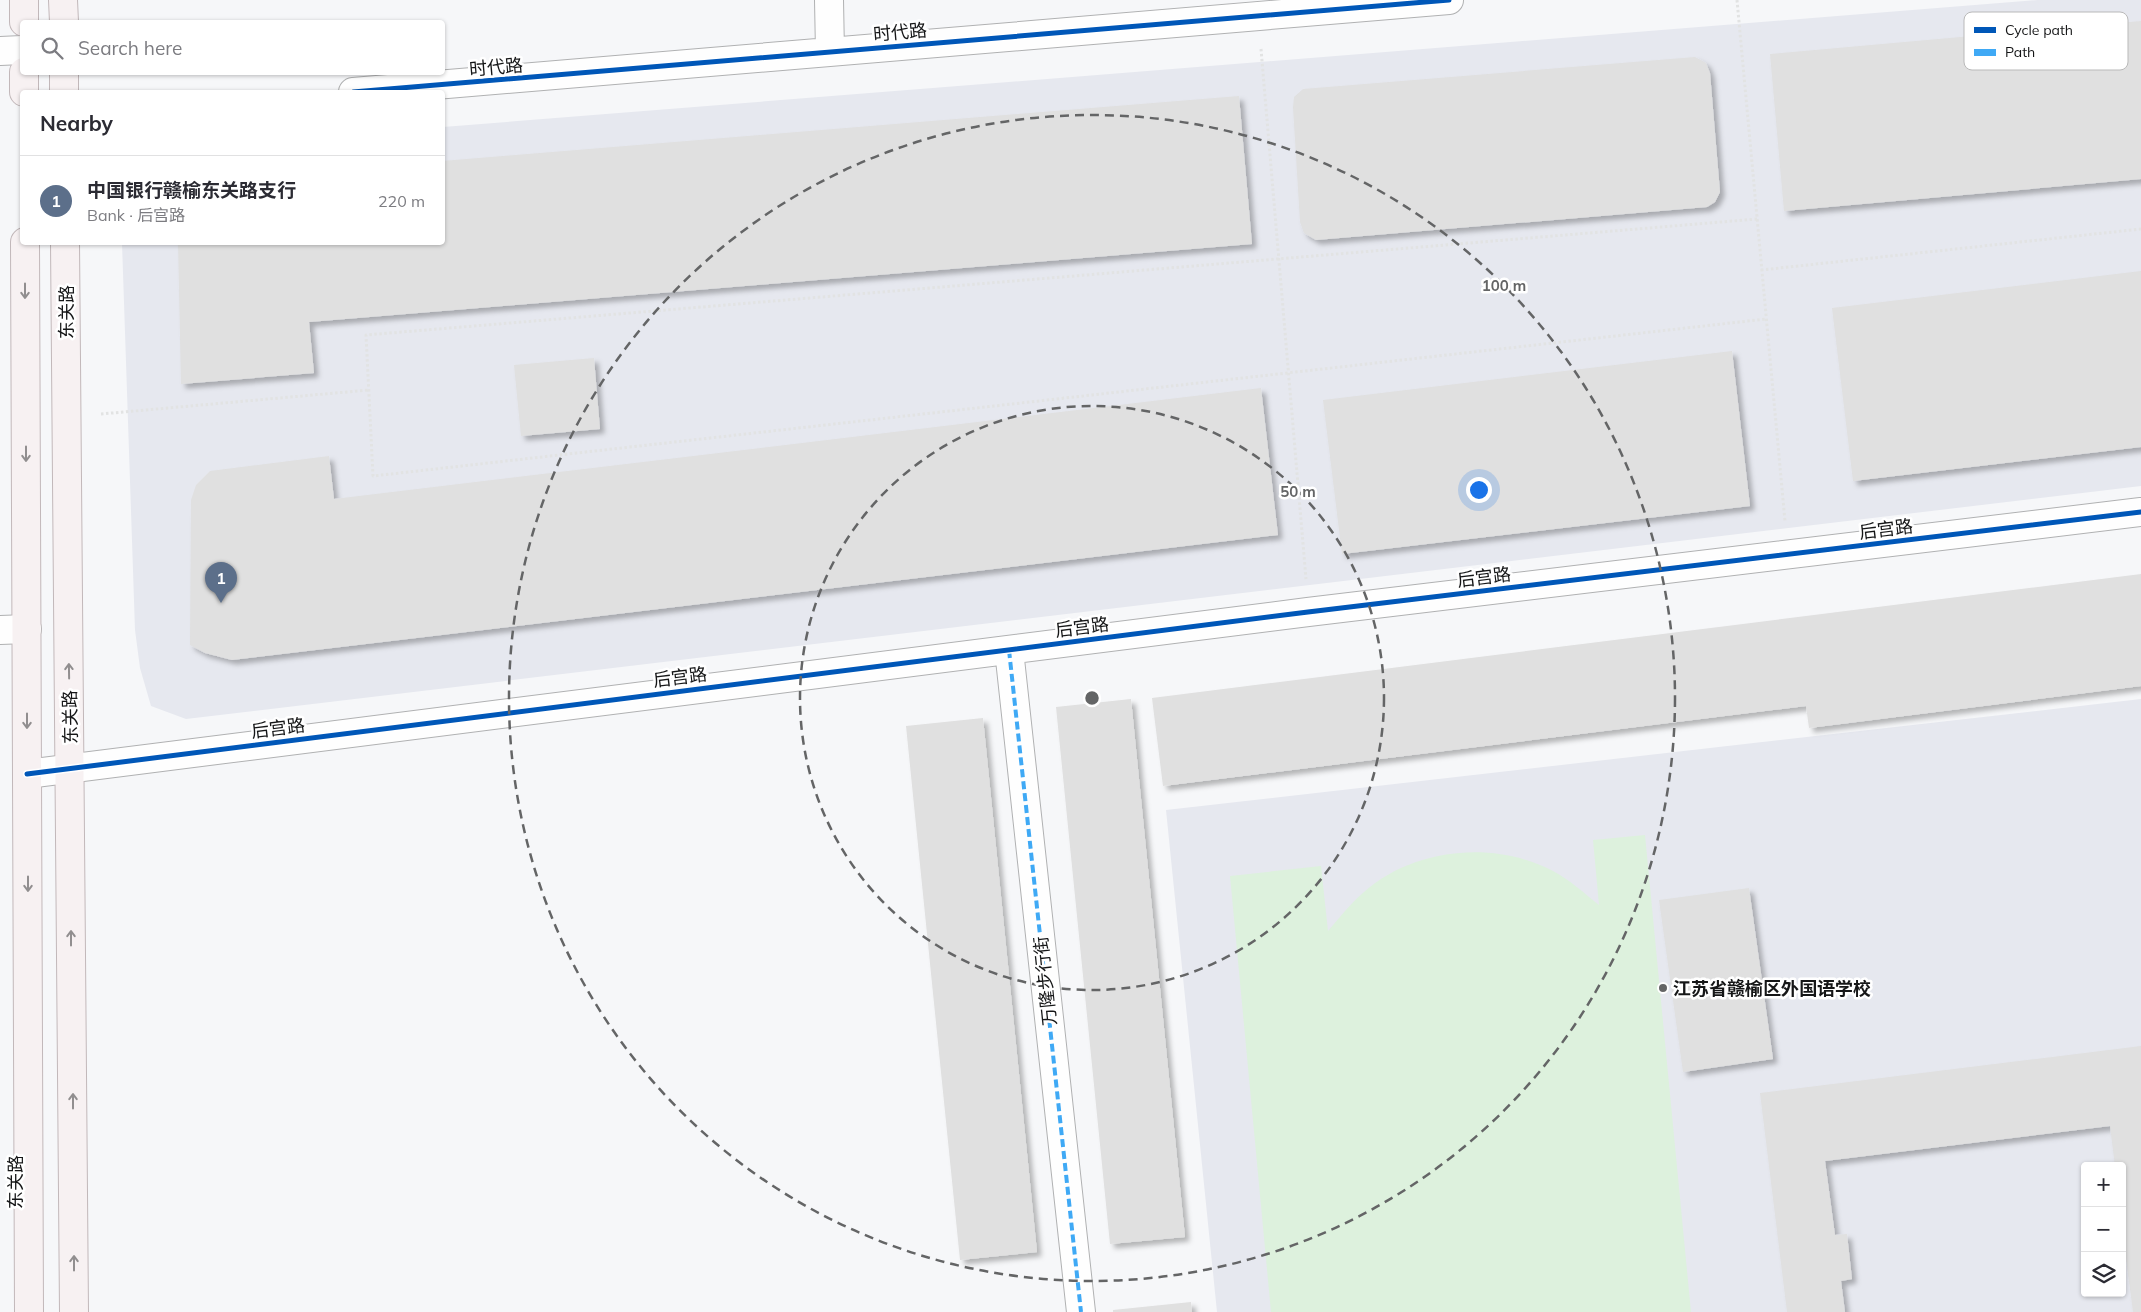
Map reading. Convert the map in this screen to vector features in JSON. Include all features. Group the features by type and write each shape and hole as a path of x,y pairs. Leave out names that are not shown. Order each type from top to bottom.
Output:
{"main road":[{"path":"24,0 24,20"},
{"path":"64,0 64,20"},
{"path":"24,75 24,90"},
{"path":"64,75 64,90"},
{"name":"东关路","path":"25,245 29,1312"},
{"name":"东关路","path":"65,245 74,1312"}],"street":[{"path":"829,0 830,52"},
{"name":"时代路","path":"377,90 1449,0"},
{"path":"0,51 20,50"},
{"name":"后宫路","path":"27,774 1308,612 2141,512"},
{"path":"0,630 27,630"},
{"name":"万隆步行街","path":"1009,650 1081,1312"}],"path":[{"path":"1736,0 1788,554"},
{"path":"1258,16 1308,612"},
{"path":"1756,219 366,335 373,476 1766,319"},
{"path":"1761,270 2141,229"},
{"path":"67,417 369,390"}],"shaded area":[{"path":"2038,0 2141,0 2141,486 186,719 151,706 140,668 135,630 122,245 445,245 445,127"},
{"name":"江苏省赣榆区外国语学校","path":"2141,699 2141,1312 1217,1312 1166,810"}],"green space":[{"path":"1645,835 1691,1312 1271,1312 1230,876 1321,866 1328,931 1364,892 1384,877 1406,866 1430,858 1455,853 1480,852 1506,855 1530,861 1553,871 1599,905 1593,840"}],"building":[{"path":"2141,21 2141,179 1784,211 1770,54 1964,37 1964,70 2128,70 2128,22"},
{"path":"1695,57 1706,63 1710,73 1720,192 1715,202 1707,207 1316,240 1304,233 1300,222 1293,107 1294,97 1303,89"},
{"path":"1239,96 1252,244 309,322 314,373 181,384 178,245 445,245 445,161"},
{"path":"2141,271 2141,447 1853,481 1832,308"},
{"path":"1732,351 1750,506 1342,554 1323,400"},
{"path":"594,358 600,429 521,436 514,365"},
{"path":"1261,388 1278,535 232,660 205,653 190,645 191,500 196,485 210,471 329,456 334,499"},
{"path":"2141,574 2141,686 1809,728 1806,706 1163,786 1152,698"},
{"path":"1131,699 1185,1237 1110,1244 1056,707"},
{"path":"983,718 1037,1252 960,1260 906,726"},
{"path":"1749,888 1773,1059 1683,1072 1659,900"},
{"path":"2141,1046 2141,1312 2133,1312 2126,1258 2126,1162 2114,1162 2110,1126 1825,1161 1835,1235 1847,1234 1852,1279 1841,1281 1845,1312 1787,1312 1760,1093"},
{"path":"1191,1302 1192,1312 1113,1312 1113,1310"}],"marked path":[{"path":"1009,650 1081,1312"}],"cycle path":[{"path":"377,90 1449,0"},
{"path":"27,774 1308,612 2141,512"}],"place":[{"name":"中国银行赣榆东关路支行","path":"221,603"},
{"name":"江苏省赣榆区外国语学校","path":"1663,988"}]}
